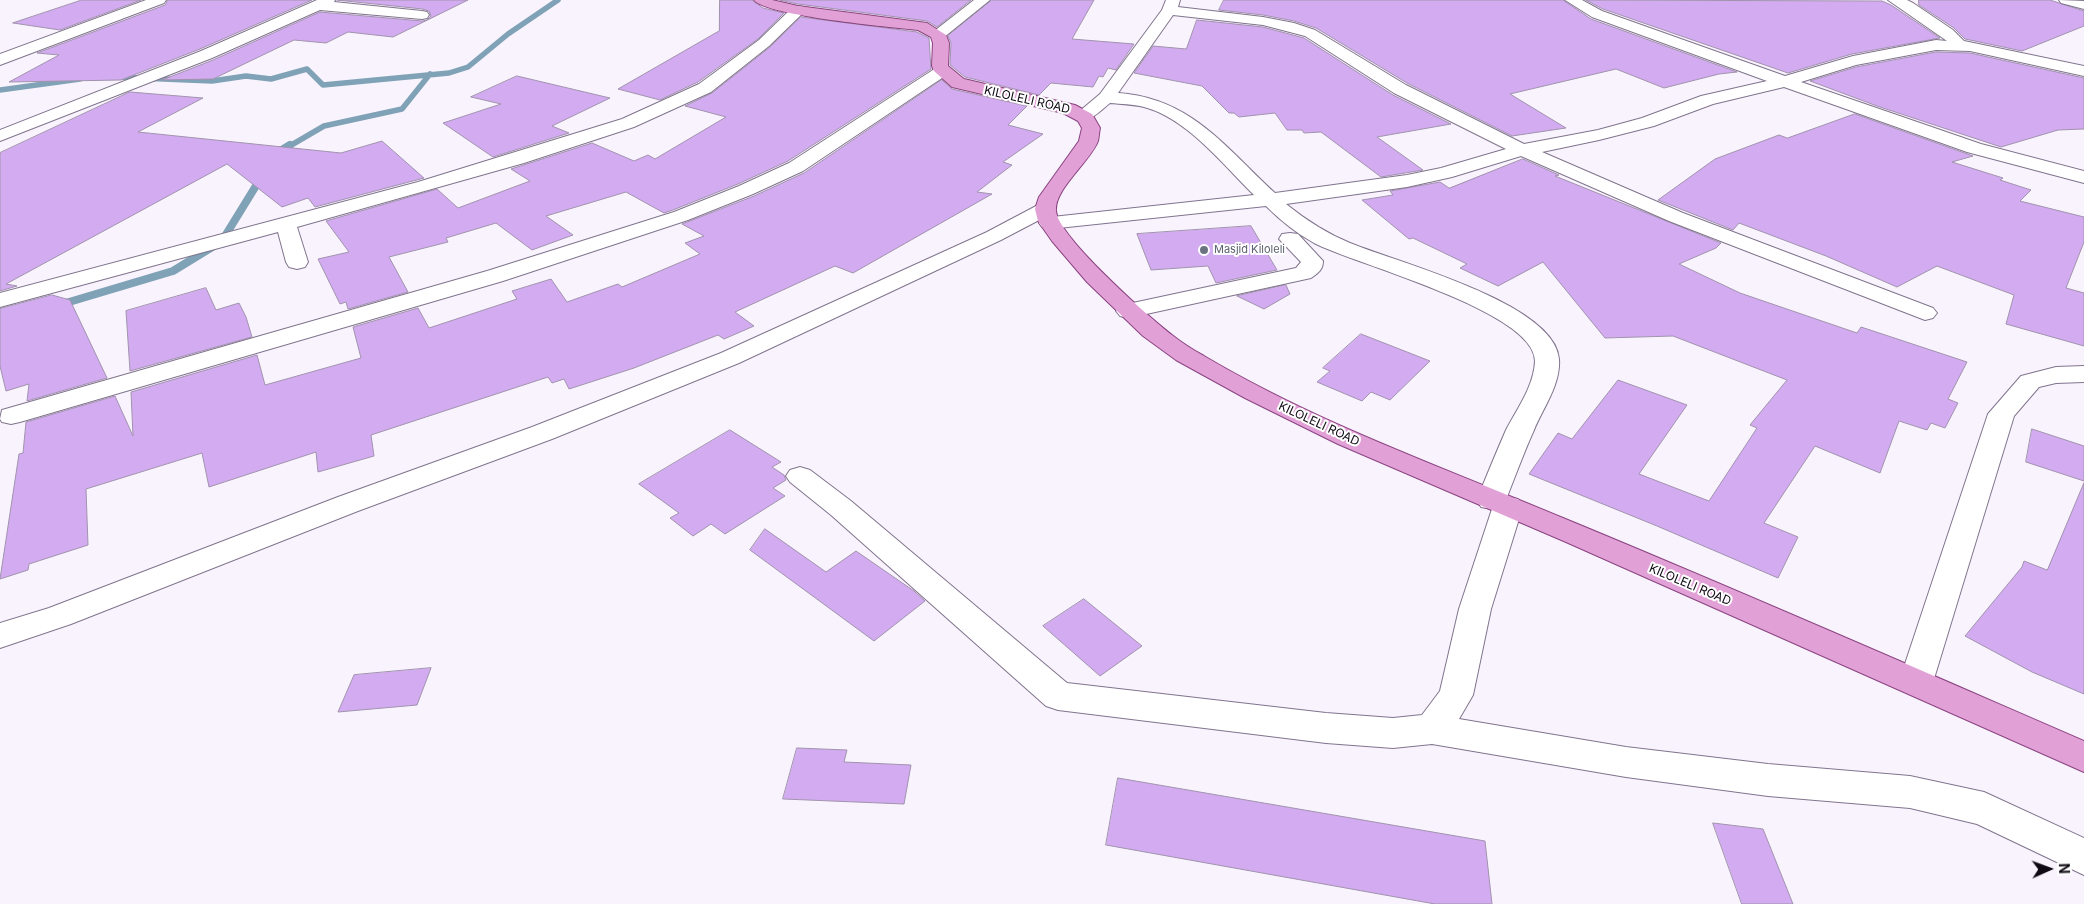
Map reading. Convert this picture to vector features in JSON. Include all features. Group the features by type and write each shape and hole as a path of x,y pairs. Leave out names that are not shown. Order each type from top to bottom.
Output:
{"main road":[{"path":"761,0 771,5 798,10 922,26 938,35 941,43 940,66 942,71"},
{"name":"KILOLELI ROAD","path":"942,71 958,83 977,89 1022,97 1069,109 1084,115 1091,127 1088,144 1058,184 1047,216 1101,284 1128,311 1163,340 1202,366 1308,422 1916,682 2084,757"}],"street":[{"path":"0,60 159,0"},
{"path":"938,35 983,0"},
{"path":"1572,0 1596,14 1974,148 2084,177"},
{"path":"1895,0 1917,10 1953,37 1958,44"},
{"path":"2066,0 2084,5"},
{"path":"0,136 121,89 322,3 422,15"},
{"path":"1084,115 1106,98 1171,5 1289,26 1310,33 1400,89 1522,150 1676,217 1925,313"},
{"path":"0,300 508,162 591,136 651,114 705,88 736,66 798,10"},
{"path":"0,636 69,612 348,504 542,433 730,358 994,236 1047,216 1269,200 1407,181 1445,173 1522,150 1599,135 1648,122 1707,100 1862,60 1936,45 1958,44 2084,71"},
{"path":"1980,48 2036,48 2084,58"},
{"path":"11,416 495,276 681,216 746,190 796,167 942,71"},
{"path":"1106,98 1138,100 1161,106 1203,135 1269,200 1320,237 1357,254 1470,295 1506,314 1530,331 1542,344 1547,359 1543,381 1500,503 1499,530 1475,610 1456,695 1432,728"},
{"path":"286,223 297,262"},
{"path":"1128,311 1303,273 1312,267 1312,261 1290,239"},
{"path":"1916,682 2001,414 2030,381 2056,375 2084,374"},
{"path":"800,476 841,508 1058,696 1326,728 1393,733 1432,728 1626,762 1768,780 1910,792 1984,809 2084,857"}],"building":[{"path":"82,0 141,0 60,30 13,23"},
{"path":"168,0 312,0 200,49 121,80 9,82 59,55 37,53 165,5"},
{"path":"337,0 468,0 393,37 348,32 326,43 294,40 213,79 162,80 213,60 320,12 422,21 427,20 431,16 429,11 422,9"},
{"path":"720,0 752,0 763,8 784,13 758,39 698,82 660,100 618,89 719,31"},
{"path":"780,0 971,0 937,27 927,21"},
{"path":"992,0 1094,0 1072,39 1134,44 1116,70 1108,68 1103,77 1099,76 1093,87 1051,83 1039,95 965,77 950,65 951,43 948,36"},
{"path":"1224,0 1563,0 1591,19 1737,72 1719,74 1664,88 1616,69 1510,94 1566,128 1512,136 1407,83 1316,28 1294,21 1263,15 1219,10"},
{"path":"1586,0 1882,1 1940,38 1852,54 1788,73 1603,9"},
{"path":"1919,0 2050,0 2084,11 2084,26 2022,51 1965,39 1954,28 1919,5"},
{"path":"801,17 917,32 929,38 931,69 788,161 738,184 673,210 664,213 626,192 546,216 573,235 532,250 496,223 446,238 448,242 389,257 408,292 348,309 346,302 340,304 318,259 349,252 326,221 437,189 458,208 530,181 511,169 592,143 634,161 648,155 655,159 726,117 685,106 712,93 770,47"},
{"path":"1197,20 1263,27 1304,38 1393,95 1451,124 1377,137 1423,170 1381,177 1321,132 1304,133 1302,130 1287,130 1275,113 1239,117 1234,113 1229,113 1202,86 1134,73 1153,46 1186,49"},
{"path":"1936,52 1970,53 2084,78 2084,129 2058,130 2001,147 1877,106 1810,81 1856,67"},
{"path":"517,76 610,98 552,126 569,133 493,157 443,123 501,104 471,97"},
{"path":"942,80 952,89 1027,106 1008,125 1043,134 1003,162 1012,165 977,192 992,194 853,273 835,266 735,312 754,326 724,339 718,335 634,368 569,389 564,379 552,383 548,377 371,435 374,456 318,472 316,452 209,487 202,453 86,489 88,545 29,564 28,570 0,579 19,454 23,453 26,422 115,396 133,436 131,392 257,355 265,385 361,358 353,327 418,308 429,328 517,299 512,291 551,279 567,302 618,284 622,287 700,254 685,243 704,236 682,224 754,196 804,173"},
{"path":"130,92 203,98 138,132 341,153 382,141 424,178 315,207 308,198 282,207 227,164 6,284 17,286 0,291 0,153"},
{"path":"1855,114 1973,156 1952,162 2003,178 2000,180 2031,190 2020,201 2084,217 2084,242 2066,288 2084,293 2084,346 2006,324 2014,295 1937,266 1897,287 1826,256 1739,223 1733,230 1658,200 1715,159 1779,135 1787,138"},
{"path":"1523,159 1559,175 1555,176 1721,243 1716,248 1679,264 1740,293 1857,333 1861,327 1967,362 1948,399 1958,403 1945,428 1931,423 1927,430 1899,421 1880,473 1815,446 1764,523 1798,537 1778,578 1529,474 1558,433 1572,439 1618,380 1687,405 1639,474 1709,501 1757,428 1750,425 1787,380 1673,336 1605,338 1543,262 1498,286 1460,268 1467,264 1413,238 1409,239 1362,200 1393,195 1390,191 1440,182 1449,188"},
{"name":"Masjid Kiloleli","path":"1251,226 1277,270 1216,283 1208,266 1151,270 1137,234"},
{"path":"1286,285 1290,294 1264,309 1237,296"},
{"path":"206,288 216,310 239,303 246,317 252,337 130,371 126,311"},
{"path":"52,295 70,300 107,378 27,401 29,384 6,391 0,366 0,309"},
{"path":"1361,334 1430,361 1390,400 1371,392 1362,401 1317,382 1330,371 1323,368"},
{"path":"2032,429 2084,446 2084,481 2026,462"},
{"path":"730,430 781,462 772,467 784,475 786,480 773,488 785,496 725,534 711,524 693,536 670,518 679,513 639,484"},
{"path":"2084,483 2084,694 2032,672 1965,636 2022,567 2024,561 2047,570"},
{"path":"765,529 826,572 856,551 914,591 925,601 874,641 750,550"},
{"path":"1084,599 1142,646 1100,676 1043,626"},
{"path":"431,668 417,705 338,712 354,675"},
{"path":"797,748 847,750 844,762 911,765 904,804 783,799"},
{"path":"1118,778 1485,841 1492,904 1435,904 1106,845"},
{"path":"1713,823 1763,829 1793,904 1742,904"}],"waterway":[{"path":"429,75 449,73 468,67 508,34 558,0"},
{"path":"115,77 212,81 246,76 271,79 307,69 323,85 429,75"},
{"path":"288,147 324,126 402,109 429,75"},
{"path":"0,90 80,79"},
{"path":"277,153 290,145"},
{"path":"59,305 173,271 222,241 262,176"}],"place":[{"name":"Masjid Kiloleli","path":"1204,250"}]}
